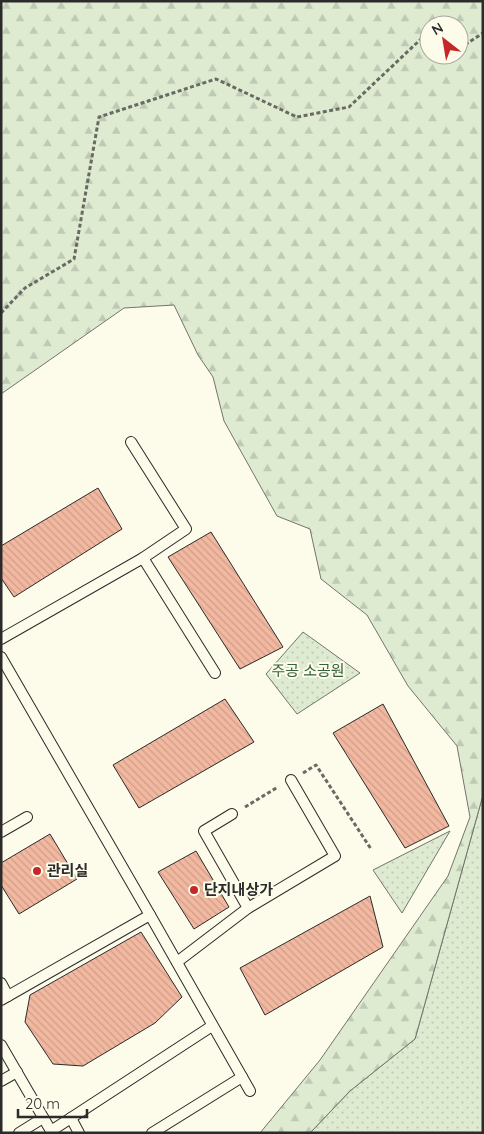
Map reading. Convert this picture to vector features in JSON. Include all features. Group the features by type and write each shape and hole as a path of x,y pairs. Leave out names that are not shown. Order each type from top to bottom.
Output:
{"lane":[{"path":"1,639 143,558 186,530 131,442"},
{"path":"143,558 215,673"},
{"path":"1,657 250,1091"},
{"path":"177,962 248,908 334,856 291,780"},
{"path":"232,814 204,831 248,908"},
{"path":"1,832 27,816"},
{"path":"1,984 5,998 150,915"},
{"path":"1,1045 51,1131 212,1026"},
{"path":"1,1081 17,1072"},
{"path":"152,1133 242,1078"},
{"path":"19,1133 43,1118"},
{"path":"71,1118 79,1133"}],"path":[{"path":"469,42 483,33"},
{"path":"1,313 25,288 74,259 99,117 216,79 296,117 349,107 419,41"},
{"path":"232,814 316,766 370,850"}],"green space":[{"path":"1,1 483,1 483,795 415,1039 350,1091 310,1133 260,1133 320,1060 448,876 470,817 457,746 408,686 367,615 321,579 310,529 277,516 224,421 213,377 198,355 174,305 124,308 1,394"},
{"name":"주공 소공원","path":"303,632 360,673 297,714 266,674"},
{"path":"483,795 483,1133 310,1133 350,1091 415,1039"},
{"path":"450,831 402,913 373,870"}],"building":[{"path":"98,488 122,529 14,597 1,578 1,546"},
{"path":"211,532 283,647 240,669 168,557"},
{"path":"225,699 254,742 139,808 113,765"},
{"path":"383,704 449,826 405,848 333,733"},
{"name":"관리실","path":"50,834 77,879 19,914 1,885 1,863"},
{"name":"단지내상가","path":"196,851 229,907 194,929 158,872"},
{"path":"370,896 383,947 265,1015 240,968"},
{"path":"141,932 182,997 155,1023 83,1066 53,1064 25,1022 30,995"}],"place":[{"name":"관리실","path":"37,871"},
{"name":"단지내상가","path":"194,890"}]}
